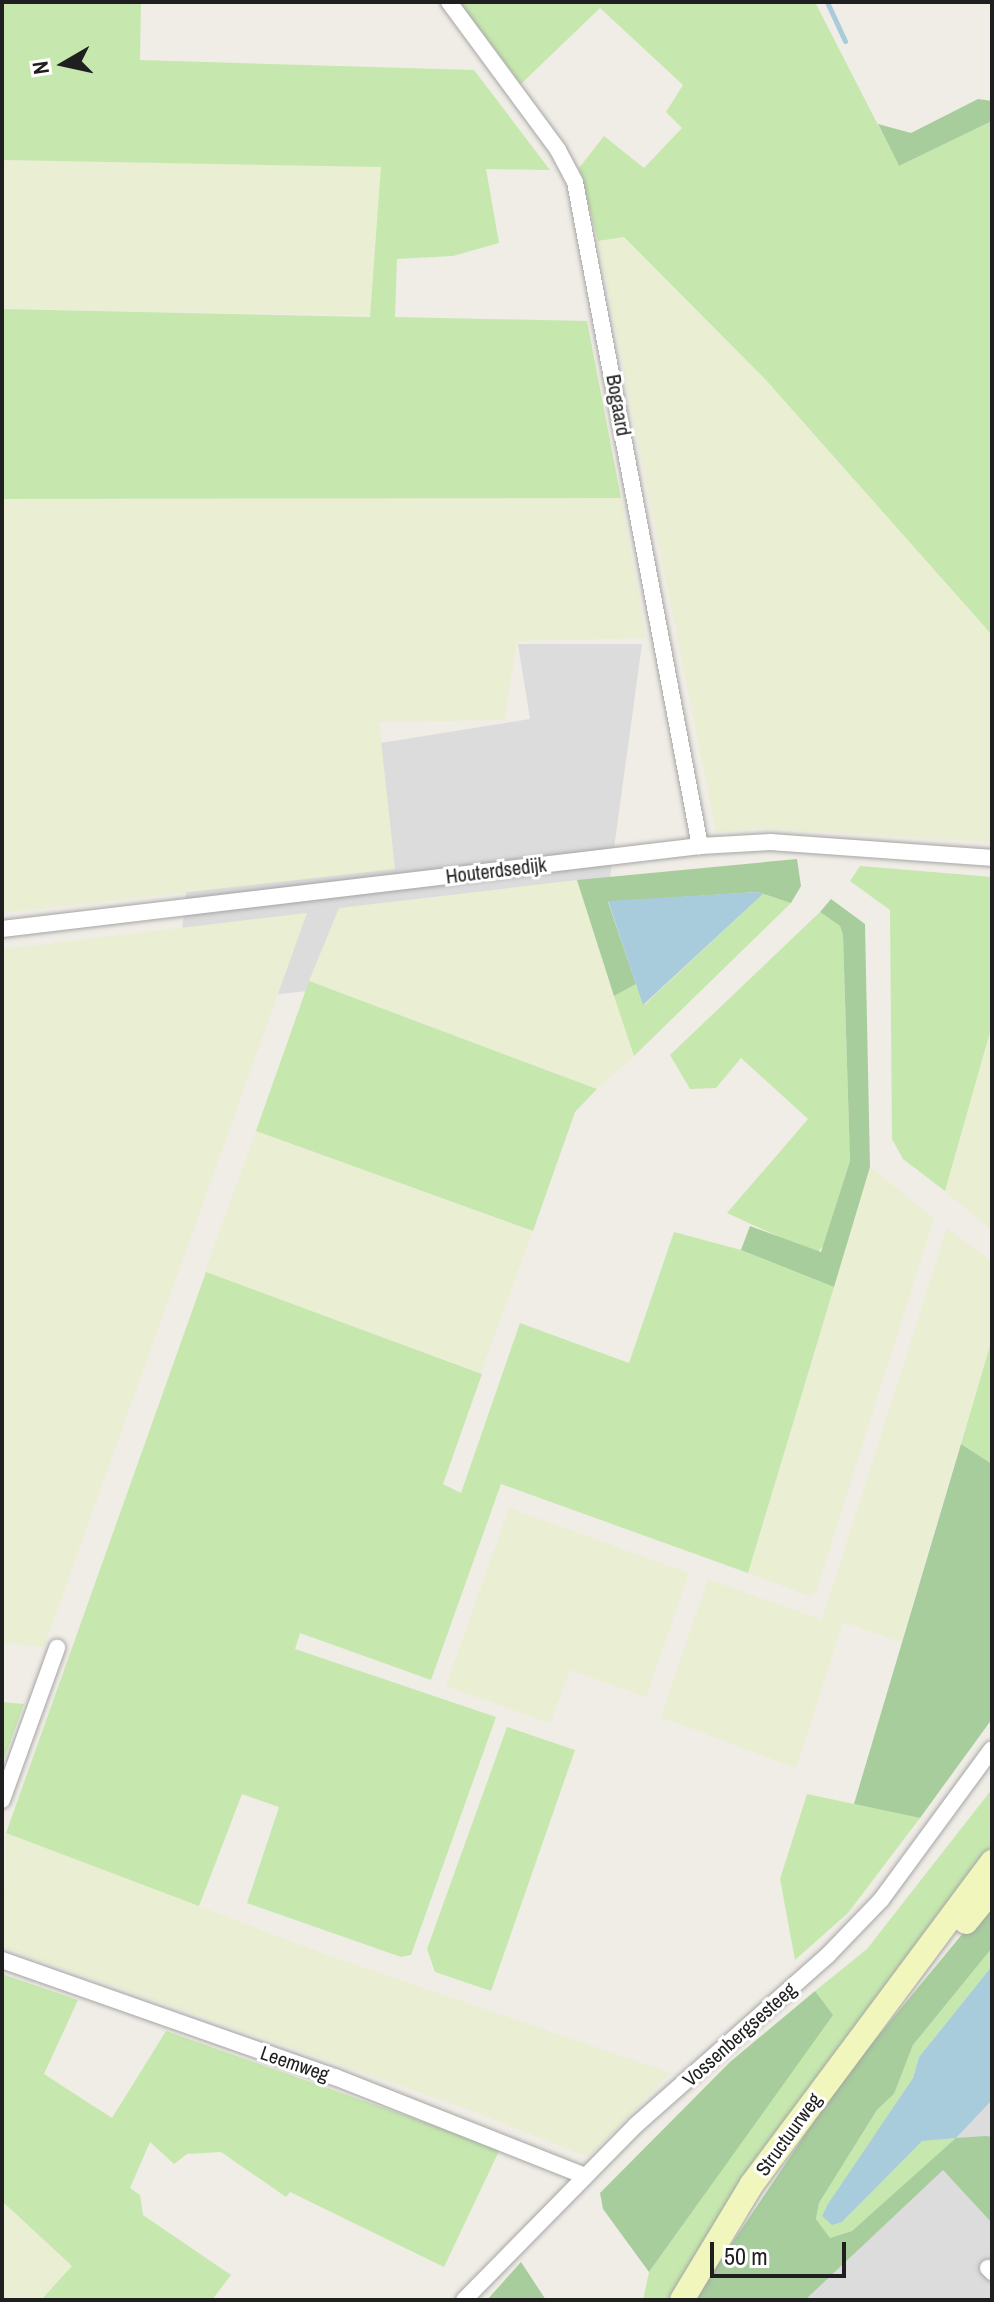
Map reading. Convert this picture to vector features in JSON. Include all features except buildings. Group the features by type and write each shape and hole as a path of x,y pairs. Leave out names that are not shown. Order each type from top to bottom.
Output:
{"main road":[{"name":"Structuurweg","path":"682,2300 752,2184 904,1974 992,1862"},
{"name":"Structuurweg","path":"904,1974 943,1951 992,1890"}],"street":[{"name":"Bogaard","path":"449,2 558,150 575,182 700,846"},
{"name":"Houterdsedijk","path":"2,929 700,846 771,842 992,858"},
{"path":"2,1800 57,1648"},
{"name":"Vossenbergsesteeg","path":"464,2300 585,2176 881,1900 992,1749"},
{"name":"Leemweg","path":"2,1960 335,2077 585,2176"}],"shaded area":[{"path":"518,644 642,644 599,958 174,1006 199,772 530,719"},
{"path":"992,2081 992,2300 791,2300"}],"green space":[{"path":"2,2 141,2 140,60 474,70 550,170 486,169 499,243 453,256 397,259 395,317 587,321 621,498 2,499 2,309 370,317 381,167 2,160"},
{"path":"459,2 815,2 899,166 992,121 992,635 765,379 624,237 598,241 579,168 604,136 644,168 682,128 666,112 683,85 600,8 521,84"},
{"path":"978,99 992,101 992,121 899,166 878,124 911,133"},
{"path":"2,160 381,167 378,316 2,309"},
{"path":"624,237 765,379 992,635 992,842 760,828 716,832 598,241"},
{"path":"621,498 646,638 517,641 504,720 379,722 395,869 2,913 2,499"},
{"path":"797,859 801,886 791,903 757,892 608,902 636,984 614,996 577,880"},
{"path":"860,866 992,877 992,1025 945,1191 903,1159 892,1139 890,910 850,881"},
{"path":"577,880 634,1056 597,1089 309,981 339,908"},
{"path":"763,894 791,903 634,1056 614,996 636,984 644,1005"},
{"path":"831,899 865,924 870,1167 834,1287 741,1250 750,1226 821,1252 850,1161 843,935 840,926 820,912"},
{"path":"820,912 840,926 843,935 850,1161 824,1245 816,1254 727,1213 808,1119 741,1058 716,1088 690,1089 670,1055"},
{"path":"307,913 44,1647 2,1643 2,949"},
{"path":"309,981 597,1089 575,1112 533,1231 256,1131"},
{"path":"992,1025 992,1231 945,1191"},
{"path":"256,1131 532,1232 481,1373 205,1272"},
{"path":"870,1167 934,1218 816,1592 810,1596 748,1573"},
{"path":"947,1228 992,1262 992,1339 901,1642 843,1622 796,1768 661,1717 708,1579 822,1620"},
{"path":"674,1232 741,1250 834,1287 748,1573 501,1484 431,1680 300,1633 295,1649 496,1717 411,1955 401,1957 247,1903 279,1807 242,1794 199,1906 6,1833 206,1272 482,1374 443,1484 461,1493 520,1323 629,1363"},
{"path":"992,1339 992,1464 961,1444"},
{"path":"961,1444 992,1464 992,1719 920,1818 854,1804"},
{"path":"509,1508 689,1573 646,1697 570,1670 550,1723 446,1686"},
{"path":"2,1702 24,1704 2,1765"},
{"path":"507,1727 575,1750 491,1991 435,1972 427,1949"},
{"path":"992,1789 992,1846 830,2059 670,2300 643,2300 649,2272 832,2015 815,1991 867,1949"},
{"path":"807,1794 920,1818 848,1913 795,1960 780,1879"},
{"path":"6,1833 330,1956 671,2073 588,2157 470,2110 2,1947"},
{"path":"992,1898 992,1948 913,2045 894,2094 877,2110 819,2203 816,2219 830,2238 852,2231 956,2138 986,2136 992,2137 992,2223 943,2170 805,2300 694,2300 841,2081"},
{"path":"992,1948 992,1966 919,2057 913,2078 823,2217 842,2222 922,2140 956,2138 852,2231 830,2238 816,2219 819,2203 877,2110 894,2094 913,2045"},
{"path":"2,1974 78,2000 44,2074 112,2118 166,2031 500,2149 444,2267 290,2192 286,2197 221,2152 187,2154 174,2164 150,2142 130,2188 140,2195 143,2215 231,2275 212,2300 41,2300 72,2266 2,2201"},
{"path":"815,1991 833,2015 649,2272 603,2209 600,2193 730,2062"},
{"path":"2,2201 72,2266 41,2300 2,2300"},
{"path":"521,2262 546,2300 487,2300"}],"water":[{"path":"763,894 643,1005 608,901"},
{"path":"992,1966 992,2100 956,2138 922,2141 842,2222 832,2225 822,2216 828,2204 913,2078 919,2057"}],"waterway":[{"path":"827,2 845,41"}]}
